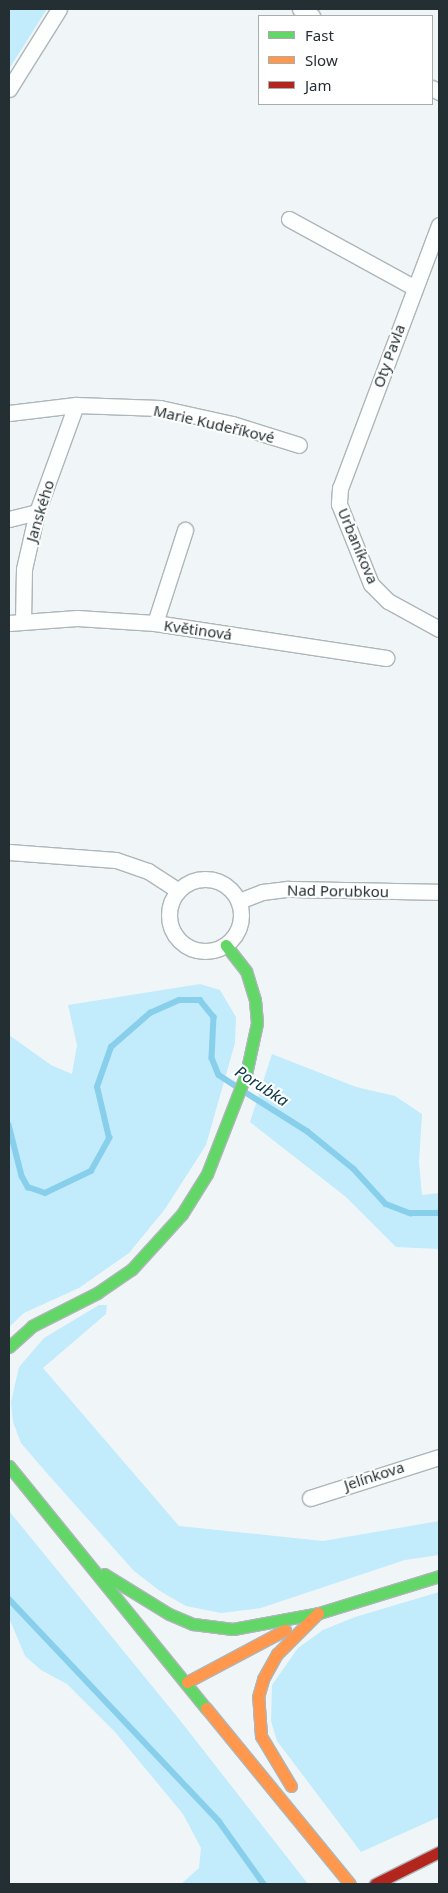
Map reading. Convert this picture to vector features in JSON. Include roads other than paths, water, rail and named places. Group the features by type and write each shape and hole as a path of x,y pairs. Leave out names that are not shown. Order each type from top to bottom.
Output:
{"highway":[{"path":"9,1347 32,1326 115,1282 151,1251 194,1196 231,1120 253,1051 257,1023 252,987 246,971 226,944"},
{"path":"9,1466 334,1862 350,1884"},
{"path":"92,1568 164,1612 208,1627 241,1629 319,1613 439,1576"},
{"path":"187,1682 228,1658 319,1613"},
{"path":"296,1795 262,1736 258,1698 263,1679 277,1654 319,1613"},
{"path":"306,1810 334,1862"},
{"path":"375,1884 439,1852"}],"street":[{"path":"9,89 59,9"},
{"path":"289,219 415,288"},
{"name":"Oty Pavla","path":"340,488 439,225"},
{"name":"Marie Kudeříkové","path":"9,413 76,405 160,408 232,424 299,445"},
{"name":"Janského","path":"16,622 24,569 37,512 76,405"},
{"name":"Urbaníkova","path":"340,488 339,504 371,584 388,601 439,629"},
{"path":"9,518 37,512"},
{"path":"155,623 185,530"},
{"name":"Květinová","path":"16,622 77,618 155,623 386,658"},
{"path":"9,852 116,860 148,871 177,890"},
{"path":"206,878 226,884 238,901 241,920 233,938 226,944 207,951 188,947 179,941 168,918 170,903 177,890 186,883 206,878"},
{"name":"Nad Porubkou","path":"238,901 262,892 288,889 439,892"},
{"name":"Jelínkova","path":"310,1498 439,1457"}],"waterway":[{"name":"Porubka","path":"9,1125 22,1176 28,1187 45,1193 91,1171 109,1138 97,1087 111,1047 150,1013 179,1000 200,1000 214,1017 212,1058 219,1075 236,1086"},
{"name":"Porubka","path":"245,1092 307,1131 354,1169 386,1204 410,1213 439,1213"},
{"path":"9,1599 219,1821 264,1884"}]}
